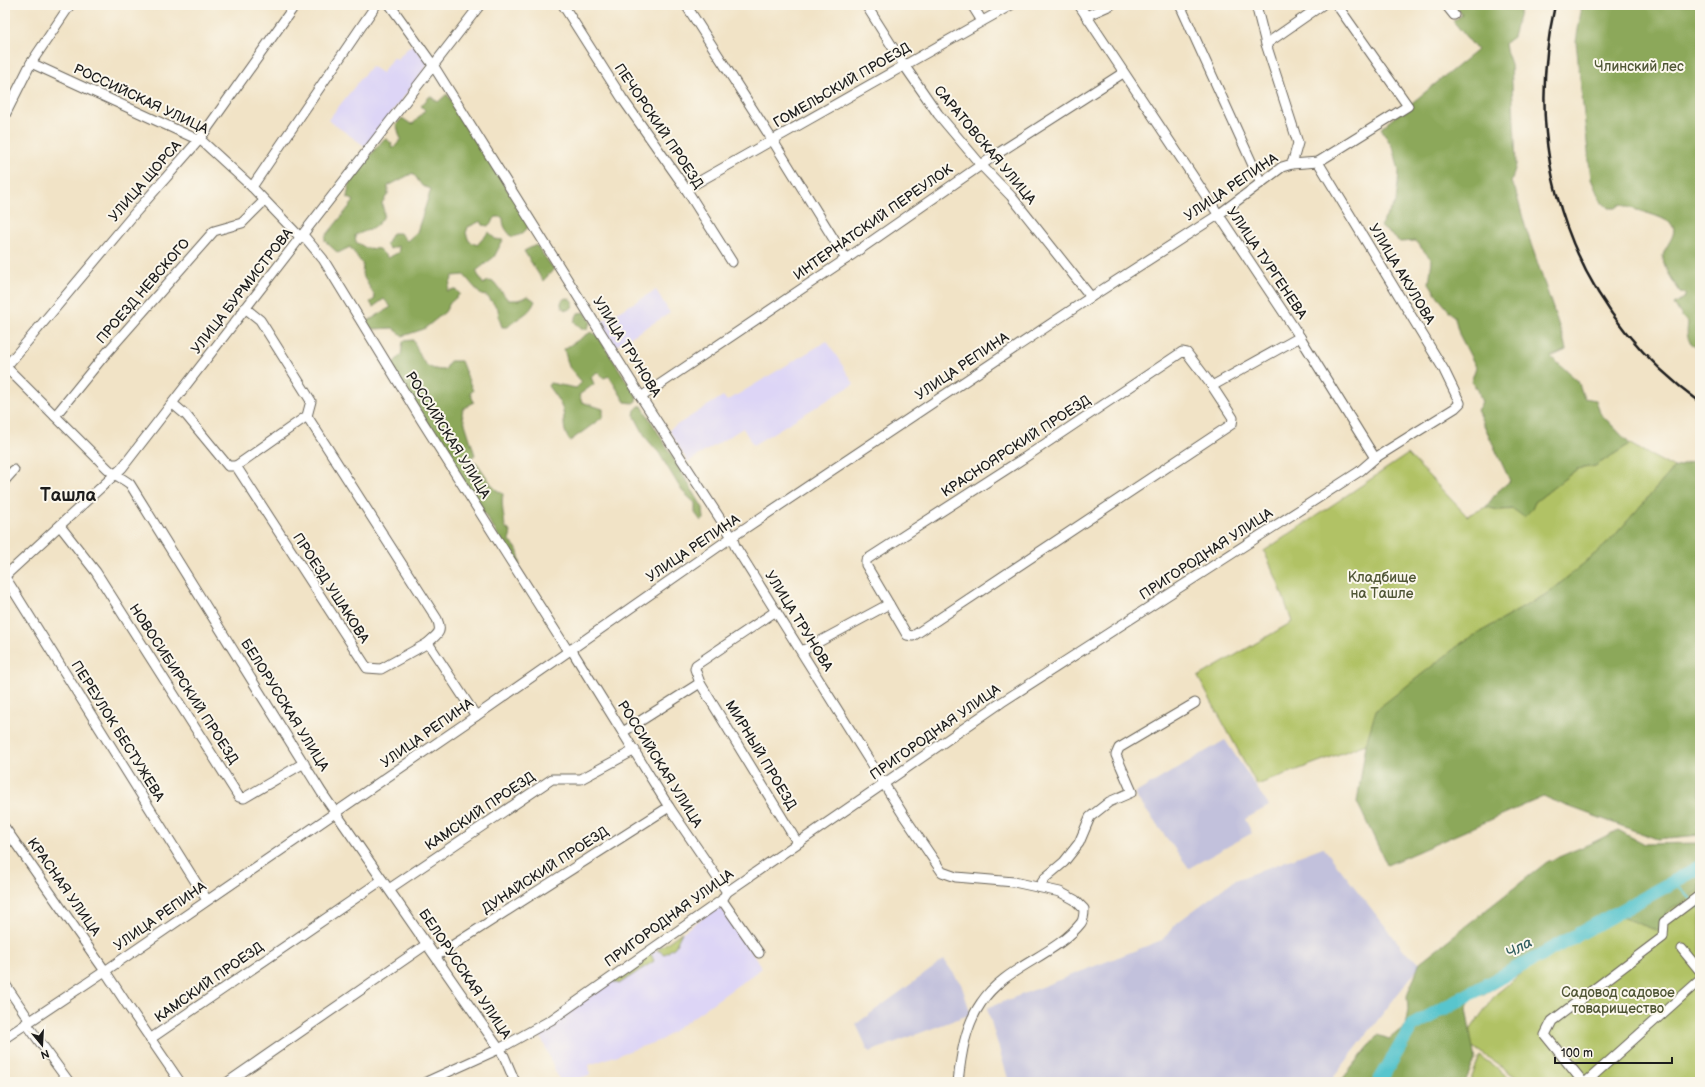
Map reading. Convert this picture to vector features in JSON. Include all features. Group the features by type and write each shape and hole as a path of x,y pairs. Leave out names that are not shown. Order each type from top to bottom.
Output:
{"street":[{"path":"5,115 31,63 70,5"},
{"name":"УЛИЦА ЩОРСА","path":"5,367 135,213 199,140 295,5"},
{"path":"252,187 376,5"},
{"name":"УЛИЦА ТРУНОВА","path":"390,5 434,65 641,397 732,538 735,546 942,872 956,877 1014,882 1060,892 1080,903 1084,909 1082,922 1073,931 992,988 981,1003 968,1031 960,1062 958,1082"},
{"name":"УЛИЦА БУРМИСТРОВА","path":"5,576 115,476 173,404 480,5"},
{"name":"ПЕЧОРСКИЙ ПРОЕЗД","path":"564,5 622,98 686,189 732,262"},
{"path":"686,5 846,259"},
{"name":"САРАТОВСКАЯ УЛИЦА","path":"866,5 904,65 938,114 981,165 1011,196 1091,297"},
{"path":"972,5 982,21"},
{"name":"ГОМЕЛЬСКИЙ ПРОЕЗД","path":"686,189 1011,5"},
{"name":"УЛИЦА ТУРГЕНЕВА","path":"1079,5 1300,337 1375,458"},
{"path":"1086,16 1111,5"},
{"path":"1180,5 1261,183"},
{"path":"1256,5 1266,44 1298,143 1292,164"},
{"path":"1266,44 1322,5"},
{"name":"УЛИЦА РЕПИНА","path":"5,1038 106,971 732,538 1091,297 1218,215 1282,167 1292,164 1318,162 1408,106 1337,5"},
{"path":"1446,5 1454,15"},
{"name":"РОССИЙСКАЯ УЛИЦА","path":"31,63 199,140 252,187 264,201 323,259 435,442 635,750 759,953"},
{"name":"ИНТЕРНАТСКИЙ ПЕРЕУЛОК","path":"641,397 846,259 981,165 1123,73"},
{"name":"УЛИЦА АКУЛОВА","path":"1318,162 1444,370 1460,403"},
{"name":"ПРОЕЗД НЕВСКОГО","path":"55,416 103,357 214,232 242,223 264,201"},
{"path":"236,466 307,416 311,401 260,320 246,308"},
{"path":"1212,386 1300,337"},
{"name":"КРАСНОЯРСКИЙ ПРОЕЗД","path":"1182,352 1187,353 1212,386 1233,418 1232,424 913,636 907,635 889,604 866,565 866,560 1028,456 1182,352"},
{"name":"БЕЛОРУССКАЯ УЛИЦА","path":"5,367 115,476 122,478 130,484 335,812 428,944 504,1056 515,1082"},
{"name":"ПРИГОРОДНАЯ УЛИЦА","path":"426,1082 499,1049 551,1020 797,842 885,784 1002,702 1360,471 1375,458 1455,408 1460,403"},
{"name":"ПРОЕЗД УШАКОВА","path":"173,404 186,415 228,466 236,466 367,668 381,669 428,643 439,632 440,627 437,619 307,416"},
{"path":"5,480 14,470"},
{"name":"НОВОСИБИРСКИЙ ПРОЕЗД","path":"60,526 96,572 239,796 244,798 304,763"},
{"name":"ПЕРЕУЛОК БЕСТУЖЕВА","path":"5,576 207,900"},
{"path":"802,651 889,604"},
{"name":"МИРНЫЙ ПРОЕЗД","path":"776,610 696,665 695,673 797,842"},
{"path":"428,643 476,716"},
{"path":"623,732 700,683"},
{"path":"1039,887 1045,878 1064,862 1079,843 1090,817 1109,802 1132,792 1116,755 1119,748 1195,703"},
{"name":"КАМСКИЙ ПРОЕЗД","path":"389,889 552,779 581,779 635,750"},
{"name":"ДУНАЙСКИЙ ПРОЕЗД","path":"436,956 669,807"},
{"name":"КРАСНАЯ УЛИЦА","path":"5,828 106,971 180,1082"},
{"name":"КАМСКИЙ ПРОЕЗД","path":"150,1039 382,880"},
{"path":"1700,894 1664,922 1663,937 1552,1021 1545,1035 1584,1082 1700,980"},
{"path":"228,1082 428,944"},
{"path":"1682,949 1700,971"},
{"path":"5,984 28,1022 69,1082"}],"shaded area":[{"path":"412,44 427,62 427,66 366,147 328,120 371,66 382,73 393,57 397,59"},
{"path":"656,290 670,313 614,347 599,323"},
{"path":"827,341 854,384 753,445 743,428 688,462 669,430 723,396 727,401"},
{"path":"1225,740 1269,806 1245,819 1252,833 1189,868 1134,794"},
{"path":"1323,847 1407,954 1421,964 1330,1082 1009,1082 987,1008 1162,940 1178,922 1233,881"},
{"path":"720,906 762,968 661,1040 589,1065 590,1075 566,1082 560,1082 539,1032"},
{"path":"944,960 961,984 971,1014 869,1052 856,1024"}],"green space":[{"path":"1455,5 1522,5 1513,37 1505,43 1511,64 1515,139 1516,165 1511,183 1515,189 1526,229 1564,341 1566,350 1551,357 1578,381 1584,398 1596,400 1600,413 1630,444 1595,466 1577,469 1535,502 1532,509 1524,517 1513,509 1498,510 1486,507 1497,492 1510,481 1477,410 1482,403 1478,390 1471,382 1476,367 1459,334 1455,318 1429,283 1432,260 1415,241 1400,242 1380,226 1396,202 1399,171 1394,150 1381,128 1477,50 1453,21 1462,15"},
{"name":"Члинский лес","path":"1582,5 1700,5 1700,351 1688,339 1688,322 1683,318 1674,304 1685,297 1685,293 1680,292 1668,272 1663,259 1665,249 1673,234 1674,229 1672,225 1662,218 1621,204 1616,208 1609,208 1601,202 1591,179 1576,42"},
{"path":"447,94 529,224 522,233 512,237 505,228 503,218 501,217 496,217 488,226 483,225 481,221 468,227 466,233 469,241 477,245 489,232 495,239 503,240 494,257 476,271 483,284 488,281 494,282 508,300 518,300 528,296 535,301 530,310 508,327 502,327 498,309 487,296 481,295 464,275 453,276 447,291 455,289 460,294 450,303 445,312 424,329 403,336 393,328 373,329 367,326 368,321 391,307 384,299 373,307 370,302 375,299 362,274 363,265 350,247 338,253 325,241 325,237 354,201 347,197 350,180 383,140 387,139 392,144 391,147 394,148 401,139 396,125 402,118 411,124 414,123 425,110 421,106 430,96 438,102","holes":["413,173 422,186 431,189 417,232 407,241 400,233 392,233 386,245 390,249 398,246 399,252 388,258 379,249 366,248 356,242 355,235 373,227 381,221 384,212 382,203 388,194 388,186"]},
{"path":"536,245 554,269 543,281 524,251"},
{"path":"565,298 569,298 573,304 569,310 565,310 561,306 561,302"},
{"path":"585,312 591,322 587,329 581,329 574,321 578,313"},
{"path":"591,332 597,335 637,397 636,401 633,403 625,402 609,376 604,378 597,372 591,377 594,384 579,395 582,402 603,409 603,417 570,441 565,430 562,408 548,386 550,383 576,388 582,382 569,367 564,349"},
{"path":"413,340 424,362 432,368 445,370 450,361 461,361 473,391 470,393 474,402 463,409 462,414 475,455 469,459 469,463 477,463 494,488 503,494 502,507 505,527 511,532 509,541 518,551 520,564 516,564 391,365 401,355 403,341"},
{"path":"639,406 642,406 703,508 704,519 701,521 695,513 695,503 682,491 659,453 646,438 634,415 635,410"},
{"name":"Кладбище на Ташле","path":"1630,444 1674,468 1609,542 1550,592 1463,642 1377,710 1366,744 1257,785 1198,677 1292,622 1278,582 1264,551 1408,454 1467,516 1486,507 1498,510 1532,509 1535,502 1577,469 1595,466"},
{"path":"1691,462 1700,464 1700,835 1657,839 1543,797 1387,865 1357,802 1366,744 1376,710 1463,642 1550,592 1609,542 1674,468"},
{"path":"1618,830 1644,844 1700,843 1700,890 1666,913 1661,932 1618,916 1482,995 1473,994 1466,1008 1475,1060 1465,1082 1340,1082 1378,1035 1389,1039 1405,1026 1408,1010 1407,996 1420,962 1547,862"},
{"name":"Садовод садовое товарищество","path":"1700,859 1700,1082 1523,1082 1463,1040 1495,995 1615,897"},
{"path":"682,932 675,947 665,954 657,950"},
{"path":"651,954 654,961 619,984 614,982 614,980"},
{"path":"1480,1056 1515,1082 1470,1082"}],"waterway":[{"name":"Чла","path":"1379,1082 1412,1026 1700,867"},
{"path":"1674,881 1691,899"},
{"path":"1695,902 1700,908"}],"railway":[{"path":"1555,5 1546,62 1545,118 1552,173 1566,226 1588,275 1618,322 1655,364 1700,402"}],"district":[{"name":"Ташла","path":"68,495"}]}
